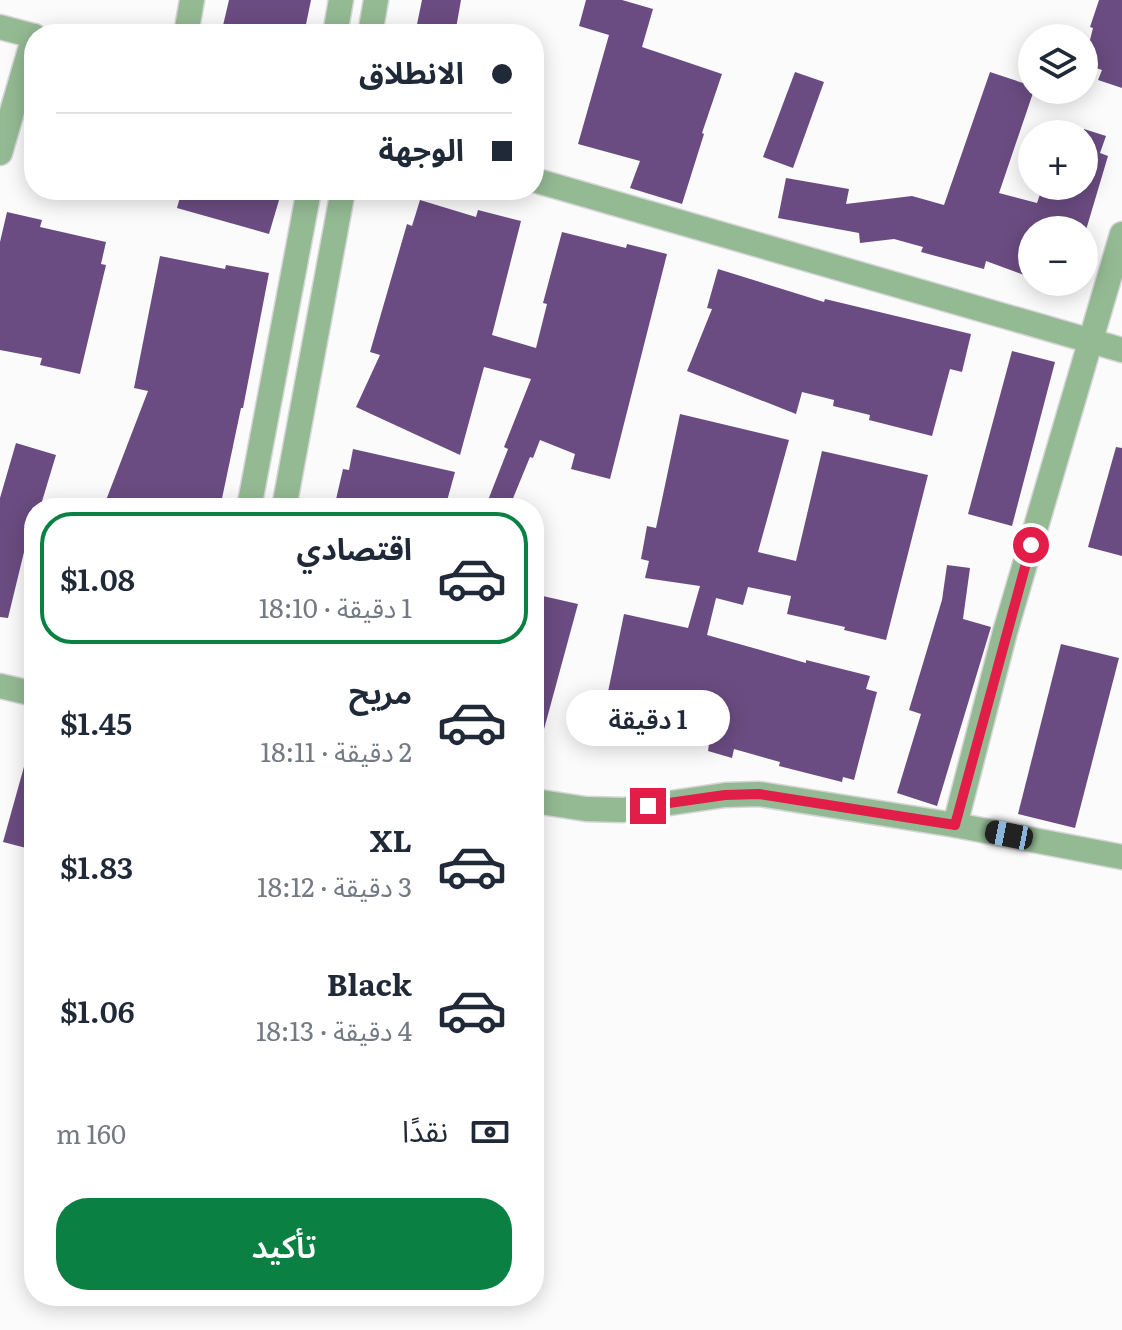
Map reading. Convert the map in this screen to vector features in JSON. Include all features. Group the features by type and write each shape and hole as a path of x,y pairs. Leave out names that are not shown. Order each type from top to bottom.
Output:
{"street":[{"path":"188,24 192,0"},
{"path":"337,24 341,0"},
{"path":"372,24 376,0"},
{"path":"0,27 24,33"},
{"path":"0,153 24,70"},
{"path":"544,183 1122,350"},
{"path":"251,498 307,200"},
{"path":"286,498 341,200"},
{"path":"955,825 1005,632 1122,234"},
{"path":"0,686 24,692"},
{"path":"544,803 586,809 623,810 725,795 759,794 955,825 1122,857"}],"building":[{"path":"229,0 311,0 306,24 223,24"},
{"path":"422,0 461,0 457,24 417,24"},
{"path":"586,0 622,0 653,9 642,47 722,74 682,204 630,188 640,161 578,144 609,35 579,26"},
{"path":"1099,0 1122,0 1122,88 1098,80 1102,70 1098,69 1098,24 1091,24"},
{"path":"795,72 824,82 793,168 763,157"},
{"path":"990,72 1018,81 1018,104 1029,104 1024,120 1018,120 1018,137 999,193 1037,203 1038,200 1095,200 1090,216 1018,216 1018,273 986,261 984,269 921,252 923,247 894,239 860,243 859,233 778,218 786,178 849,189 846,204 912,196 944,205"},
{"path":"1098,133 1106,136 1100,153 1108,156 1098,190"},
{"path":"179,200 279,200 269,234 177,208"},
{"path":"420,200 476,217 478,210 521,221 492,335 536,348 547,304 543,303 562,232 626,248 627,244 667,254 610,479 571,469 575,454 540,440 513,498 489,498 508,449 504,447 531,379 484,367 460,455 356,407 380,355 370,352 407,224 412,226"},
{"path":"7,212 42,220 40,227 106,242 101,264 106,265 80,374 40,365 42,358 0,350 0,242"},
{"path":"160,256 225,269 226,265 269,273 222,498 107,498 148,391 134,388"},
{"path":"718,269 824,302 825,299 971,334 962,372 950,369 932,436 869,420 870,415 833,406 834,400 802,392 796,414 687,371 712,309 707,308"},
{"path":"1012,351 1055,362 1012,526 968,514"},
{"path":"680,414 789,440 758,552 796,561 822,451 928,475 886,640 787,614 791,596 748,587 743,605 716,598 707,635 806,663 806,660 870,676 866,689 877,692 854,780 843,777 842,782 779,766 780,762 734,749 732,758 708,751 709,744 602,721 624,614 688,628 700,586 645,578 649,561 641,559 647,526 656,528"},
{"path":"16,443 56,455 43,498 24,498 24,552 8,618 0,617 0,498"},
{"path":"1116,447 1122,448 1122,556 1088,547"},
{"path":"353,449 455,472 448,498 336,498 343,469 349,470"},
{"path":"947,565 970,568 963,619 991,627 937,806 897,793 921,714 909,710 942,600"},
{"path":"544,596 578,604 544,729"},
{"path":"1061,644 1119,658 1075,828 1018,814"},
{"path":"24,767 24,847 3,842"}],"route":[{"path":"648,806 725,795 759,794 955,825 1031,545"}]}
